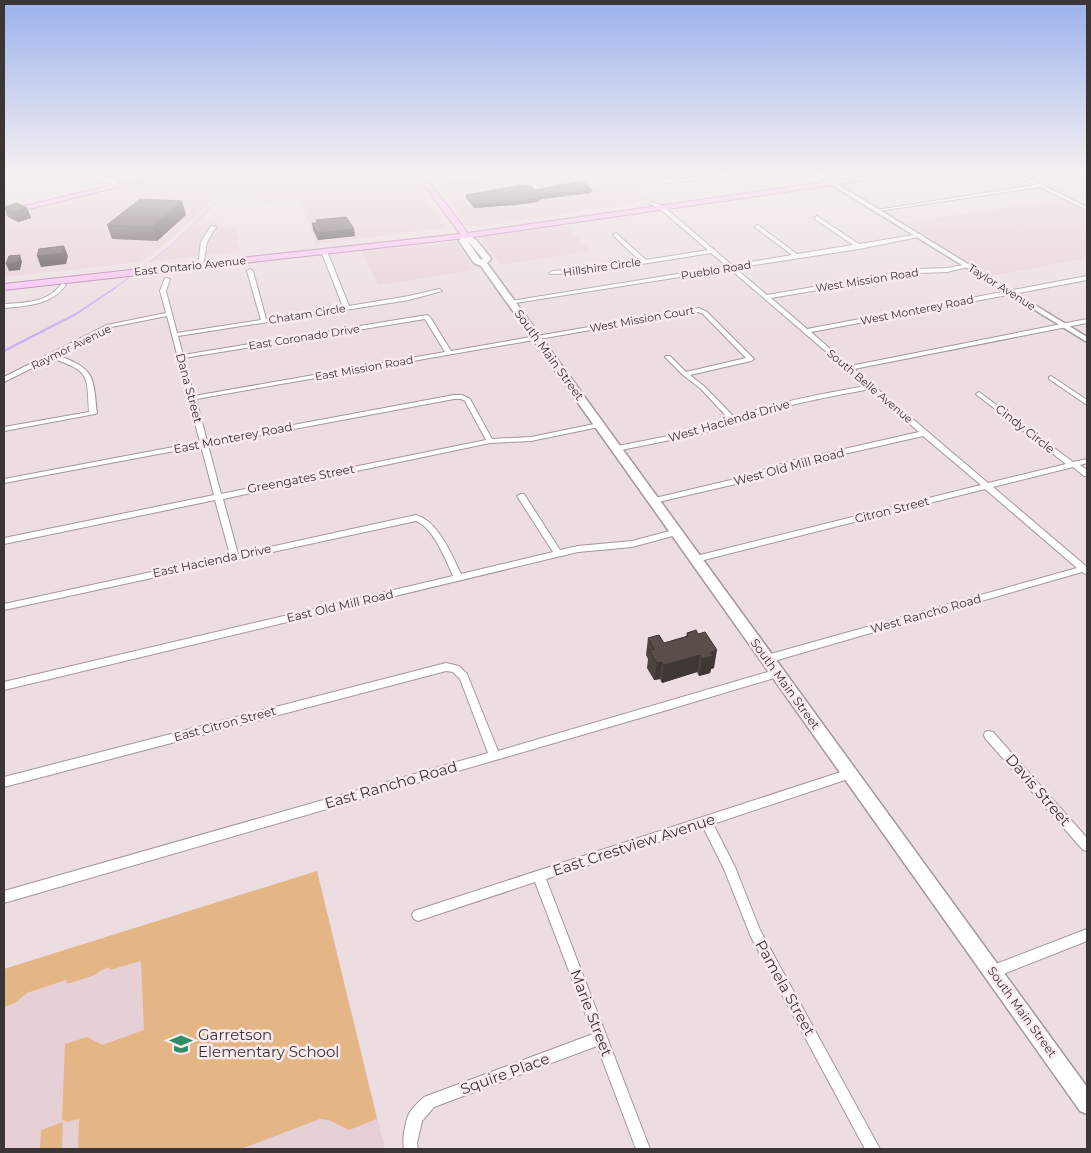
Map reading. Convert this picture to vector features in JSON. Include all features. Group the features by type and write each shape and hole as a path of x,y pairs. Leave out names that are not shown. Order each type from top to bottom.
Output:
{"main road":[{"name":"South Main Street","path":"459,226 464,233 463,241 477,261 483,263 512,303 1087,1104"},
{"path":"464,233 509,226"},
{"path":"464,233 519,226"},
{"name":"East Ontario Avenue","path":"4,287 392,239 464,233"},
{"name":"East Ontario Avenue","path":"4,281 324,251 464,233"},
{"path":"324,251 324,249 392,239"}],"street":[{"name":"South Belle Avenue","path":"683,226 1086,570"},
{"path":"828,226 859,247"},
{"name":"Taylor Avenue","path":"904,226 1087,340"},
{"path":"200,262 205,239 213,227"},
{"path":"758,227 797,257"},
{"path":"616,235 644,261"},
{"name":"Pueblo Road","path":"512,303 920,236"},
{"name":"Hillshire Circle","path":"552,273 585,271 712,250"},
{"path":"324,251 347,308"},
{"name":"West Mission Road","path":"766,297 918,271 947,270 969,266"},
{"path":"250,272 264,321"},
{"name":"West Monterey Road","path":"806,331 1087,278"},
{"name":"Dana Street","path":"167,279 163,291 234,556"},
{"path":"4,306 47,298 55,295 63,285"},
{"name":"Chatam Circle","path":"175,335 409,298 439,291"},
{"name":"West Mission Court","path":"536,338 700,310 751,359 685,374"},
{"name":"Raymor Avenue","path":"4,380 109,326 169,314"},
{"path":"427,317 449,353"},
{"name":"East Coronado Drive","path":"180,357 427,317"},
{"path":"849,368 1087,321"},
{"name":"East Mission Road","path":"192,398 536,338"},
{"path":"4,429 93,414 90,376 87,371 76,364 52,356"},
{"path":"668,357 703,388 734,421"},
{"path":"1051,378 1087,403"},
{"name":"West Hacienda Drive","path":"616,449 700,432 764,409 871,387"},
{"name":"Cindy Circle","path":"979,394 1087,474"},
{"name":"East Monterey Road","path":"4,481 462,397 468,400 490,441"},
{"name":"Greengates Street","path":"4,541 490,441 531,439 599,426"},
{"name":"West Old Mill Road","path":"654,500 753,477 794,463 925,433"},
{"name":"Citron Street","path":"696,559 1087,460"},
{"path":"521,496 558,554"},
{"name":"East Hacienda Drive","path":"4,607 234,556 421,518 426,522 444,548 458,578"},
{"name":"East Old Mill Road","path":"4,686 558,554 632,544 677,532"},
{"name":"West Rancho Road","path":"767,659 1086,570"},
{"name":"East Citron Street","path":"4,782 446,667 456,669 464,677 494,755"},
{"name":"East Rancho Road","path":"4,898 778,673"},
{"name":"Davis Street","path":"989,735 1087,846"},
{"name":"East Crestview Avenue","path":"418,915 850,774"},
{"name":"Pamela Street","path":"706,822 729,867 755,933 873,1149"},
{"name":"Marie Street","path":"539,876 643,1149"},
{"path":"993,972 1087,935"},
{"name":"Squire Place","path":"415,1117 429,1102 600,1038"},
{"path":"411,1149 410,1144 415,1117"}],"shaded area":[{"path":"4,226 185,226 141,262 4,277"},
{"path":"193,226 236,227 240,252 153,261"},
{"path":"444,226 446,228 315,244 311,227"},
{"path":"567,226 590,251 501,265 482,239 485,237"},
{"path":"911,226 1087,226 1087,258 991,276"},
{"path":"455,242 475,270 378,285 361,251"},
{"name":"Garretson Elementary School","path":"317,871 385,1149 4,1149 4,969"},
{"name":"Garretson Elementary School","path":"317,871 377,1119 349,1130 329,1120 320,1119 241,1149 78,1149 79,1119 67,1122 62,1119 65,1044 87,1037 102,1045 144,1030 141,961 110,970 110,967 95,975 67,984 66,980 27,993 15,1003 4,1007 4,969"},
{"path":"63,1122 62,1149 40,1149 41,1130"}],"building":[{"path":"125,226 153,226 152,227"},
{"path":"313,226 352,226 354,229 317,233"},
{"path":"64,246 62,253 37,256 39,249"},
{"path":"20,255 17,262 6,264 9,256"},
{"path":"696,630 698,634 705,632 717,650 711,652 713,656 702,659 700,655 664,665 662,662 657,663 649,650 654,649 648,638 659,635 664,643 688,636 687,633"}],"waterway":[{"path":"150,262 192,226"},
{"path":"113,289 129,278"},
{"path":"4,351 76,314 115,288"}],"place":[{"name":"Garretson Elementary School","path":"181,1044"}]}
